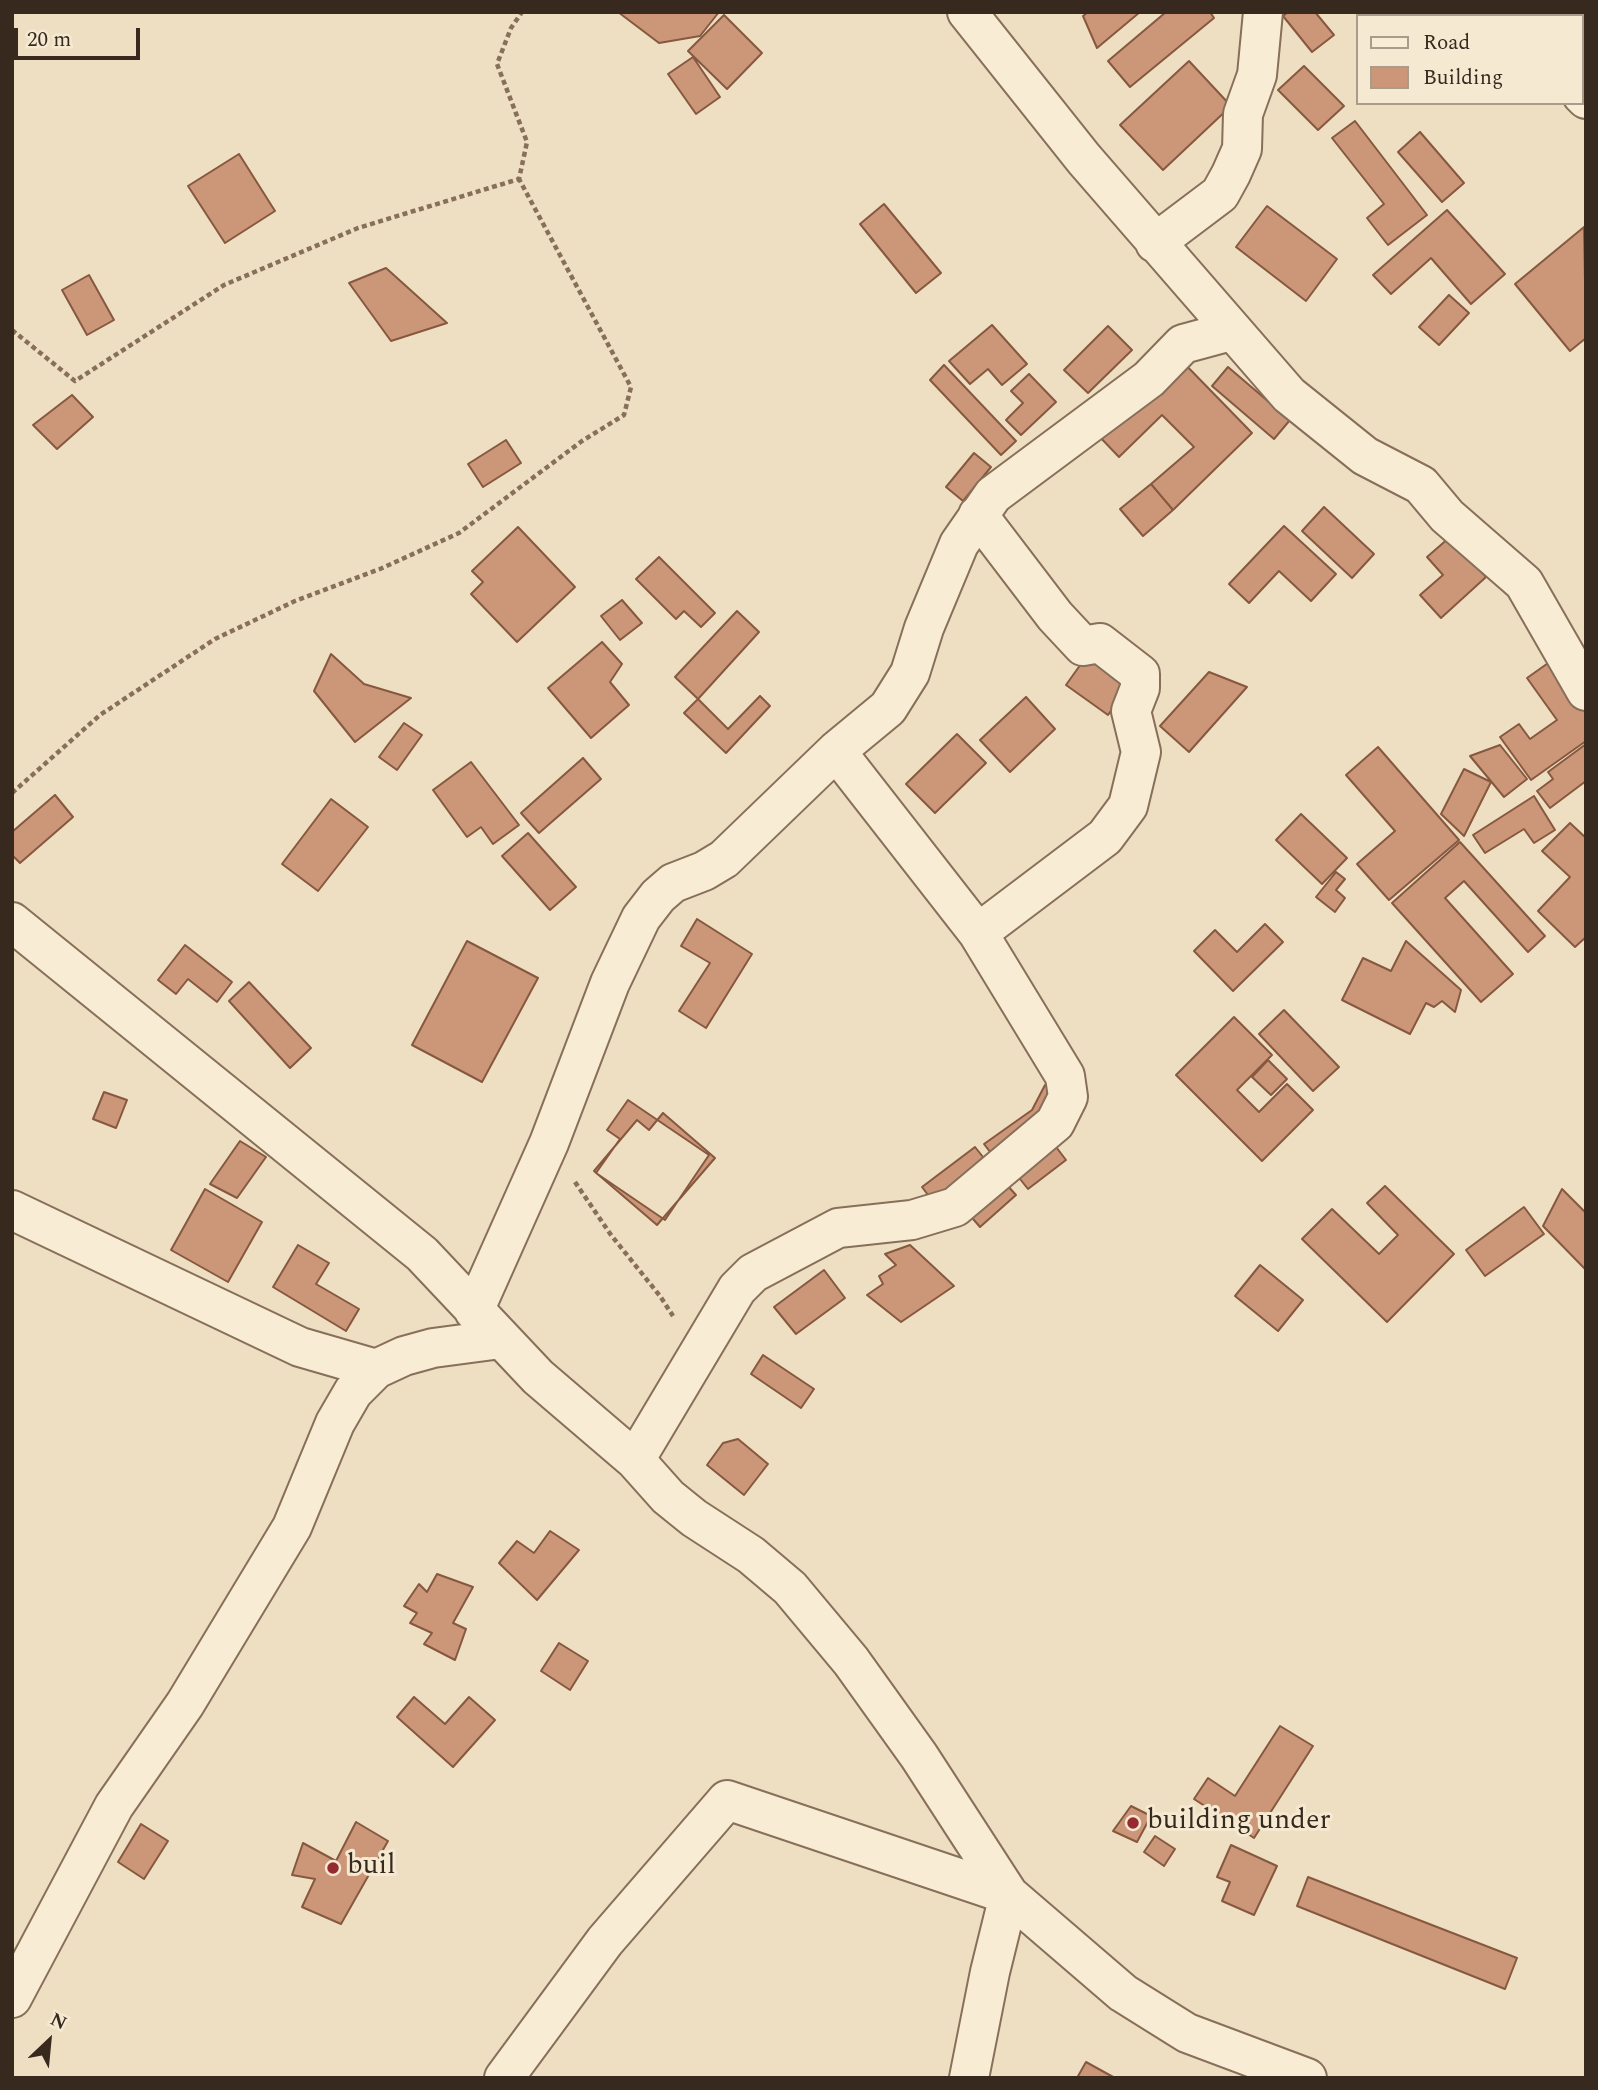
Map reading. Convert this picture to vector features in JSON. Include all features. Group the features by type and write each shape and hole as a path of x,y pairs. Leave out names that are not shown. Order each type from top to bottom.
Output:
{"street":[{"path":"967,12 1155,243 1289,395 1365,456 1421,485 1447,516 1524,583 1586,691"},
{"path":"1155,243 1220,194 1231,174 1242,149 1243,114 1256,75 1263,12"},
{"path":"474,1311 550,1143 610,983 641,918 673,883 704,871 724,859 836,751 888,708 910,673 943,579 959,544 993,495 1149,379 1183,344 1231,331"},
{"path":"978,515 1055,616 1083,646 1100,643 1140,674 1140,688 1131,711 1142,752 1128,806 1105,837 978,933"},
{"path":"635,1460 737,1289 752,1273 838,1228 912,1220 955,1207 1055,1123 1068,1097 1065,1076 978,933 836,751"},
{"path":"12,922 422,1254 538,1377 635,1460 668,1497 694,1518 751,1555 790,1588 851,1661 919,1756 1009,1895 1123,1993 1187,2033 1307,2078"},
{"path":"12,1210 300,1347 376,1369"},
{"path":"12,1998 114,1806 186,1704 292,1527 335,1423 353,1392 376,1369 404,1356 433,1348 501,1339"},
{"path":"504,2078 605,1941 727,1800 1009,1895"},
{"path":"969,2078 1009,1895"}],"path":[{"path":"12,793 100,715 215,639 295,601 380,569 459,533 582,441 624,415 631,387 519,179 527,142 498,64 511,28 522,12"},
{"path":"12,330 75,381 224,285 358,228 519,179"},
{"path":"550,1143 611,1235 672,1311 687,1374"}],"building":[{"path":"618,12 719,12 700,36 659,43"},
{"path":"1088,12 1140,12 1097,48 1083,16"},
{"path":"1166,12 1210,12 1214,18 1130,87 1108,61"},
{"path":"1288,12 1315,12 1334,35 1312,52 1283,16"},
{"path":"724,15 762,53 727,89 688,51"},
{"path":"693,57 720,97 696,114 668,74"},
{"path":"1189,61 1231,106 1163,170 1120,125"},
{"path":"1304,66 1344,106 1318,130 1278,90"},
{"path":"1355,121 1427,215 1388,245 1367,218 1384,204 1332,138"},
{"path":"1420,132 1464,183 1442,202 1398,152"},
{"path":"239,154 275,211 225,243 188,186"},
{"path":"884,204 941,273 916,293 860,224"},
{"path":"1267,206 1337,259 1306,301 1236,247"},
{"path":"1447,210 1505,274 1471,304 1431,258 1391,294 1373,275"},
{"path":"1584,227 1586,338 1570,351 1515,284"},
{"path":"386,268 447,323 391,341 349,283"},
{"path":"89,275 114,320 87,335 62,290"},
{"path":"1449,295 1469,313 1439,345 1419,327"},
{"path":"992,325 1027,364 1002,385 988,369 970,384 949,361"},
{"path":"1108,326 1132,350 1088,393 1064,370"},
{"path":"1177,356 1252,433 1173,510 1151,484 1194,447 1162,415 1119,457 1096,433"},
{"path":"944,365 1016,441 1001,455 930,380"},
{"path":"1228,367 1290,420 1274,439 1212,386"},
{"path":"1029,374 1056,402 1021,435 1006,420 1023,403 1011,391"},
{"path":"72,395 93,417 57,449 33,425"},
{"path":"506,440 521,463 483,487 468,464"},
{"path":"974,453 991,467 963,501 946,487"},
{"path":"1151,484 1173,510 1143,536 1120,509"},
{"path":"1324,507 1374,554 1352,578 1302,531"},
{"path":"1284,526 1336,574 1311,601 1279,571 1249,603 1229,584"},
{"path":"518,527 575,587 517,642 471,594 483,582 472,571"},
{"path":"1450,537 1486,577 1441,618 1420,595 1443,575 1427,557"},
{"path":"659,557 715,613 701,627 684,611 676,619 636,579"},
{"path":"622,600 642,623 620,640 601,616"},
{"path":"737,611 759,632 698,699 675,677"},
{"path":"602,642 622,664 610,682 629,705 591,738 548,688"},
{"path":"1093,647 1135,677 1108,715 1066,685"},
{"path":"331,654 364,684 411,698 355,742 314,691"},
{"path":"1551,661 1586,710 1586,741 1531,780 1500,737 1519,724 1530,739 1557,720 1527,678"},
{"path":"1209,672 1247,687 1189,752 1160,726"},
{"path":"760,696 770,706 726,753 684,713 698,699 728,729"},
{"path":"1026,697 1055,729 1010,772 980,740"},
{"path":"404,723 422,735 397,770 379,757"},
{"path":"957,734 986,763 935,813 906,784"},
{"path":"1586,744 1586,781 1550,808 1537,791 1553,779 1548,772"},
{"path":"1500,745 1527,779 1504,797 1470,756"},
{"path":"1378,747 1459,840 1389,900 1357,864 1395,831 1346,775"},
{"path":"583,758 601,779 539,833 521,813"},
{"path":"471,762 519,825 493,844 481,827 467,837 433,790"},
{"path":"1464,769 1491,782 1464,836 1441,814"},
{"path":"55,795 73,817 20,863 12,855 12,832"},
{"path":"1534,796 1555,830 1534,843 1524,829 1485,853 1473,835"},
{"path":"331,799 368,827 318,891 282,864"},
{"path":"1301,814 1347,858 1322,884 1276,840"},
{"path":"1570,823 1586,838 1586,937 1575,947 1538,911 1570,877 1542,851"},
{"path":"528,833 576,887 550,910 502,856"},
{"path":"1460,842 1545,936 1528,952 1464,881 1445,898 1513,974 1481,1002 1392,903"},
{"path":"1336,872 1345,879 1336,890 1345,898 1335,912 1316,897"},
{"path":"697,919 752,954 706,1028 679,1011 710,963 681,946"},
{"path":"1265,924 1283,942 1233,991 1194,951 1215,930 1237,952"},
{"path":"467,941 538,978 482,1082 412,1045"},
{"path":"1406,941 1461,990 1455,1012 1442,1001 1434,1007 1426,1003 1410,1034 1342,1000 1363,958 1391,971"},
{"path":"185,945 232,982 217,1002 188,979 176,994 158,980"},
{"path":"249,982 311,1048 290,1068 229,1001"},
{"path":"1284,1010 1339,1067 1313,1091 1259,1034"},
{"path":"1234,1017 1272,1055 1237,1090 1259,1112 1287,1084 1313,1110 1262,1161 1176,1075"},
{"path":"1268,1060 1287,1079 1271,1095 1252,1077"},
{"path":"1045,1085 1060,1099 997,1161 984,1144 1032,1110"},
{"path":"104,1092 127,1100 116,1128 93,1119"},
{"path":"628,1100 709,1155 665,1220 596,1173 620,1139 607,1130"},
{"path":"663,1113 715,1158 657,1225 594,1171 637,1120 649,1130"},
{"path":"1050,1139 1066,1160 1028,1189 1012,1169"},
{"path":"240,1141 266,1157 237,1198 210,1184"},
{"path":"975,1147 991,1167 937,1207 922,1187"},
{"path":"997,1174 1016,1195 980,1227 961,1205"},
{"path":"1385,1186 1454,1254 1387,1322 1302,1239 1332,1209 1379,1254 1398,1235 1367,1203"},
{"path":"205,1189 262,1222 228,1282 171,1250"},
{"path":"1562,1189 1586,1213 1586,1270 1543,1226"},
{"path":"1524,1207 1544,1234 1485,1276 1466,1250"},
{"path":"298,1245 329,1263 316,1284 359,1309 346,1331 273,1287"},
{"path":"910,1245 954,1286 901,1322 867,1295 883,1284 879,1276 896,1265 885,1254"},
{"path":"1260,1265 1303,1300 1278,1331 1235,1296"},
{"path":"824,1270 845,1298 796,1334 774,1307"},
{"path":"763,1355 814,1389 801,1408 751,1374"},
{"path":"738,1439 768,1464 744,1495 707,1465 723,1443"},
{"path":"550,1531 579,1550 537,1600 499,1563 517,1541 534,1553"},
{"path":"437,1574 473,1587 453,1623 466,1629 455,1660 424,1644 432,1633 410,1623 417,1613 404,1606 419,1584 427,1592"},
{"path":"559,1643 588,1661 570,1690 541,1671"},
{"path":"414,1697 445,1724 469,1697 495,1720 453,1767 397,1717"},
{"path":"1280,1726 1313,1746 1254,1838 1194,1799 1208,1778 1235,1796"},
{"name":"building under","path":"1131,1806 1151,1816 1137,1842 1113,1831"},
{"name":"buil","path":"356,1822 388,1841 341,1924 302,1907 315,1879 292,1875 303,1843 336,1861"},
{"path":"141,1824 168,1841 144,1879 118,1862"},
{"path":"1155,1836 1175,1849 1164,1866 1144,1852"},
{"path":"1231,1845 1277,1866 1254,1915 1222,1901 1230,1882 1217,1877"},
{"path":"1308,1877 1517,1958 1505,1989 1297,1906"},
{"path":"1086,2062 1115,2078 1077,2078"}],"place":[{"name":"building under","path":"1133,1823"},
{"name":"buil","path":"333,1868"}]}
